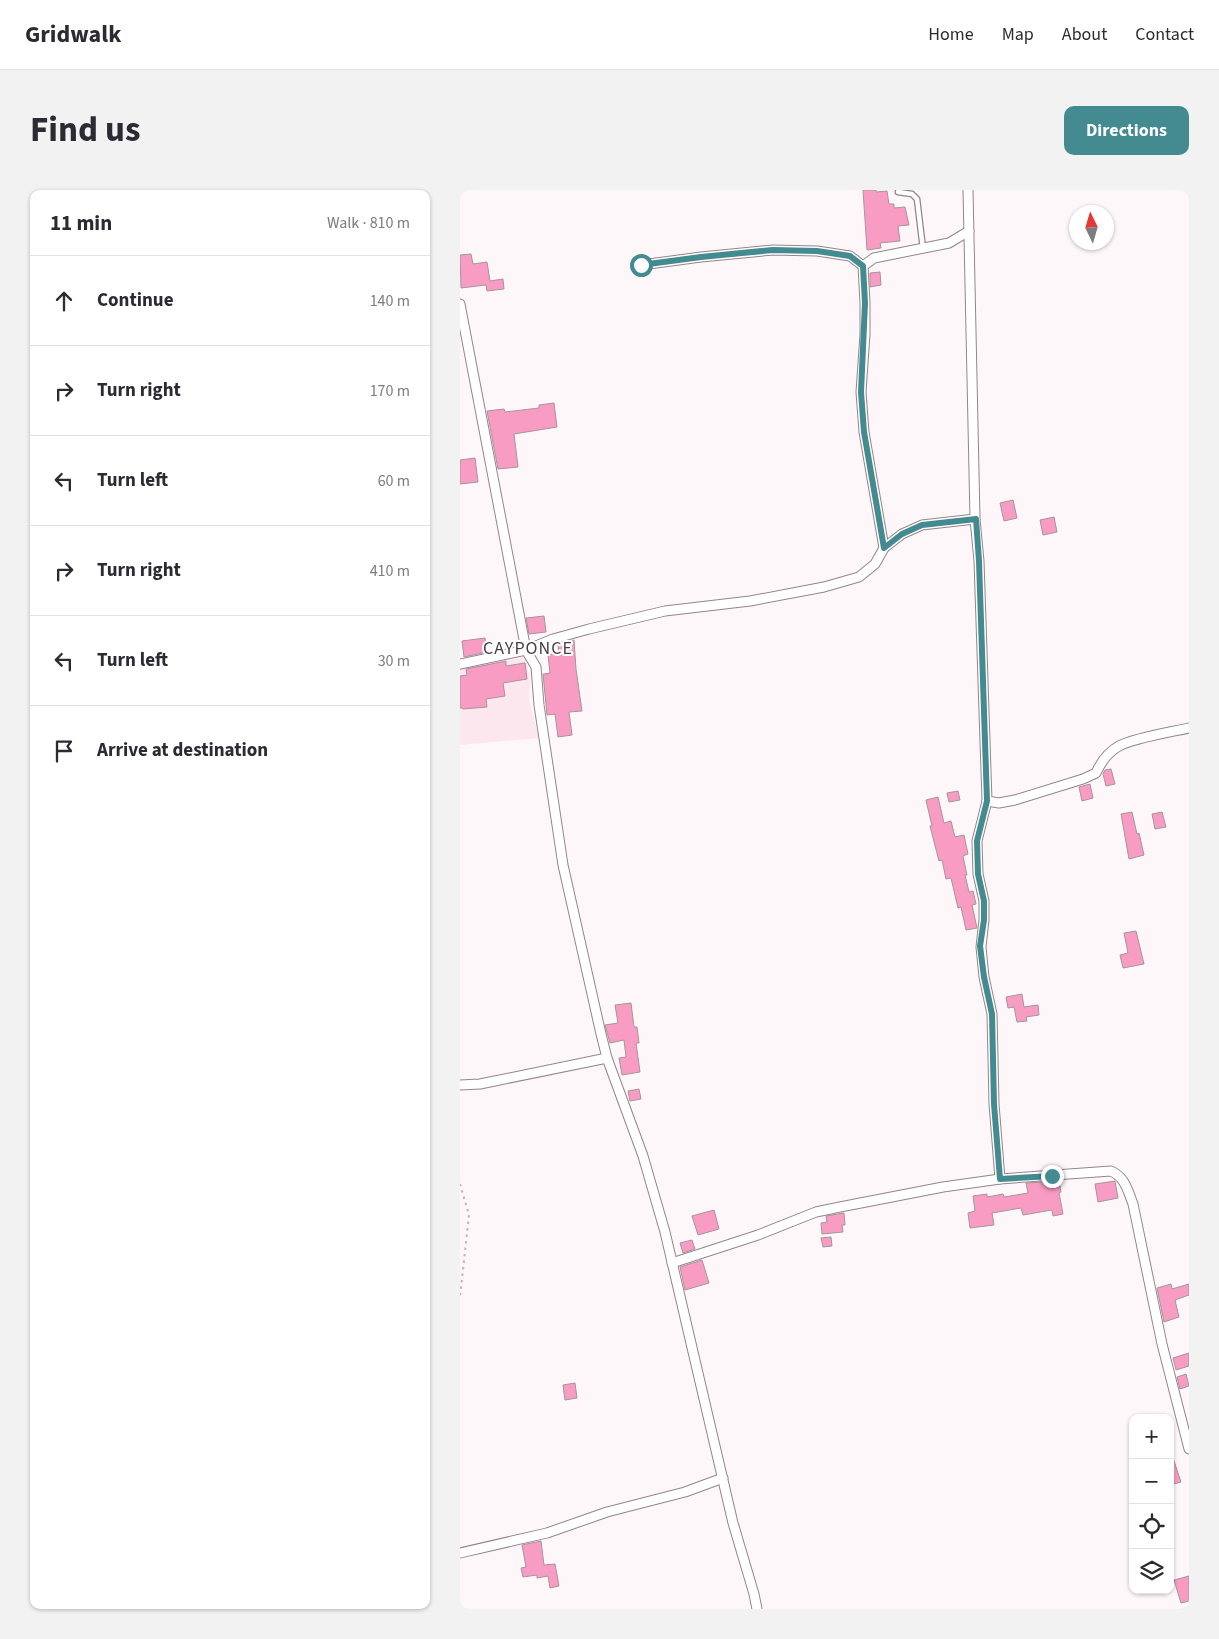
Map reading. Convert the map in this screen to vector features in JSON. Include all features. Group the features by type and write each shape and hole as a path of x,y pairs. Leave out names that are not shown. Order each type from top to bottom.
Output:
{"street":[{"path":"968,190 976,519 987,801 977,841 978,874 984,901 984,920 980,946 992,1014 994,1104 1000,1179"},
{"path":"863,266 874,258 949,243 969,231"},
{"path":"641,265 773,250 817,251 850,256 863,266 865,303 861,392 864,432 884,548"},
{"path":"460,304 526,650 536,667 563,865 607,1058 643,1156 665,1232 740,1549 757,1609"},
{"path":"460,664 491,659 526,650 553,639 589,629 665,612 750,601 824,587 858,577 875,564 884,548 902,534 922,525 976,519"},
{"path":"987,801 999,803 1015,800 1083,779 1096,773 1108,754 1119,746 1189,728"},
{"path":"460,1085 480,1084 607,1058"},
{"path":"672,1263 758,1236 816,1212 944,1187 1000,1179 1111,1171 1119,1174 1127,1186 1133,1204 1162,1344 1189,1449"},
{"path":"460,1553 547,1533 607,1512 685,1492 723,1478"}],"lane":[{"path":"898,192 912,194 916,199 923,249"}],"path":[{"path":"460,1184 469,1215 460,1296"}],"shaded area":[{"path":"526,657 530,681 529,700 539,738 460,745 460,669"}],"building":[{"path":"863,190 887,191 889,204 894,204 894,208 905,207 909,225 898,226 900,241 880,243 881,248 867,250"},
{"path":"471,254 473,264 487,262 490,281 503,279 504,289 487,291 486,285 461,288 460,255"},
{"path":"880,272 881,285 870,287 870,273"},
{"path":"554,403 557,427 514,434 518,467 498,469 487,411 504,409 505,412 539,408 539,405"},
{"path":"475,458 478,482 460,484 460,460"},
{"path":"1013,500 1017,518 1004,521 1000,503"},
{"path":"1054,517 1057,532 1043,535 1040,520"},
{"path":"544,616 546,632 529,634 526,618"},
{"path":"485,638 487,652 464,657 462,641"},
{"path":"574,640 582,711 569,712 572,735 558,737 555,714 547,715 543,674 550,673 548,655 559,653 558,644"},
{"path":"506,661 506,666 525,663 527,679 503,683 505,696 486,699 487,707 460,708 460,676 467,675 466,669"},
{"path":"1111,769 1115,784 1106,786 1103,774 1105,770"},
{"path":"1090,784 1093,798 1082,801 1079,787"},
{"path":"958,791 960,800 949,802 947,793"},
{"path":"938,797 944,823 951,821 955,837 964,835 968,854 963,856 967,875 965,875 969,892 973,891 976,904 972,905 977,928 966,930 961,907 958,908 951,878 946,879 942,860 939,861 930,826 932,826 926,800"},
{"path":"1132,812 1144,855 1129,859 1121,814"},
{"path":"1162,812 1166,827 1155,829 1152,814"},
{"path":"1136,931 1144,964 1123,968 1120,955 1128,953 1124,933"},
{"path":"1022,994 1024,1007 1038,1005 1039,1015 1026,1017 1027,1021 1017,1022 1014,1007 1008,1008 1006,997"},
{"path":"631,1003 634,1027 637,1027 639,1043 636,1043 640,1072 622,1075 619,1058 626,1057 624,1040 610,1043 605,1025 618,1023 615,1005"},
{"path":"639,1089 641,1099 630,1101 628,1091"},
{"path":"1059,1181 1063,1214 1053,1216 1052,1210 1023,1215 1021,1208 992,1213 994,1225 970,1228 968,1213 975,1211 973,1196 987,1194 987,1197 1003,1194 1004,1197 1028,1193 1026,1183"},
{"path":"1115,1181 1118,1198 1098,1202 1095,1184"},
{"path":"714,1210 719,1229 698,1235 692,1216"},
{"path":"844,1213 845,1225 842,1225 843,1232 822,1234 821,1223 827,1222 826,1216"},
{"path":"831,1237 832,1246 823,1247 821,1238"},
{"path":"692,1240 695,1249 683,1253 680,1243"},
{"path":"702,1260 709,1283 685,1290 680,1267"},
{"path":"1171,1284 1172,1289 1189,1284 1189,1295 1175,1300 1179,1317 1164,1322 1157,1288"},
{"path":"1189,1353 1189,1366 1176,1370 1173,1358"},
{"path":"1186,1374 1189,1386 1180,1389 1177,1377"},
{"path":"575,1383 577,1398 565,1400 563,1385"},
{"path":"1174,1461 1181,1482 1174,1484"},
{"path":"541,1541 544,1565 555,1564 559,1586 550,1588 548,1576 537,1578 537,1575 523,1577 521,1568 526,1567 522,1545"},
{"path":"1189,1576 1189,1601 1181,1603 1174,1580"}],"district":[{"name":"CAYPONCE","path":"528,648"}],"route":[{"path":"641,265 773,250 817,251 850,256 859,261 863,266 865,334 861,392 864,432 884,548 902,534 922,525 976,519 987,801 977,841 978,874 984,901 984,920 980,946 992,1014 994,1104 1000,1179 1052,1176"}]}
